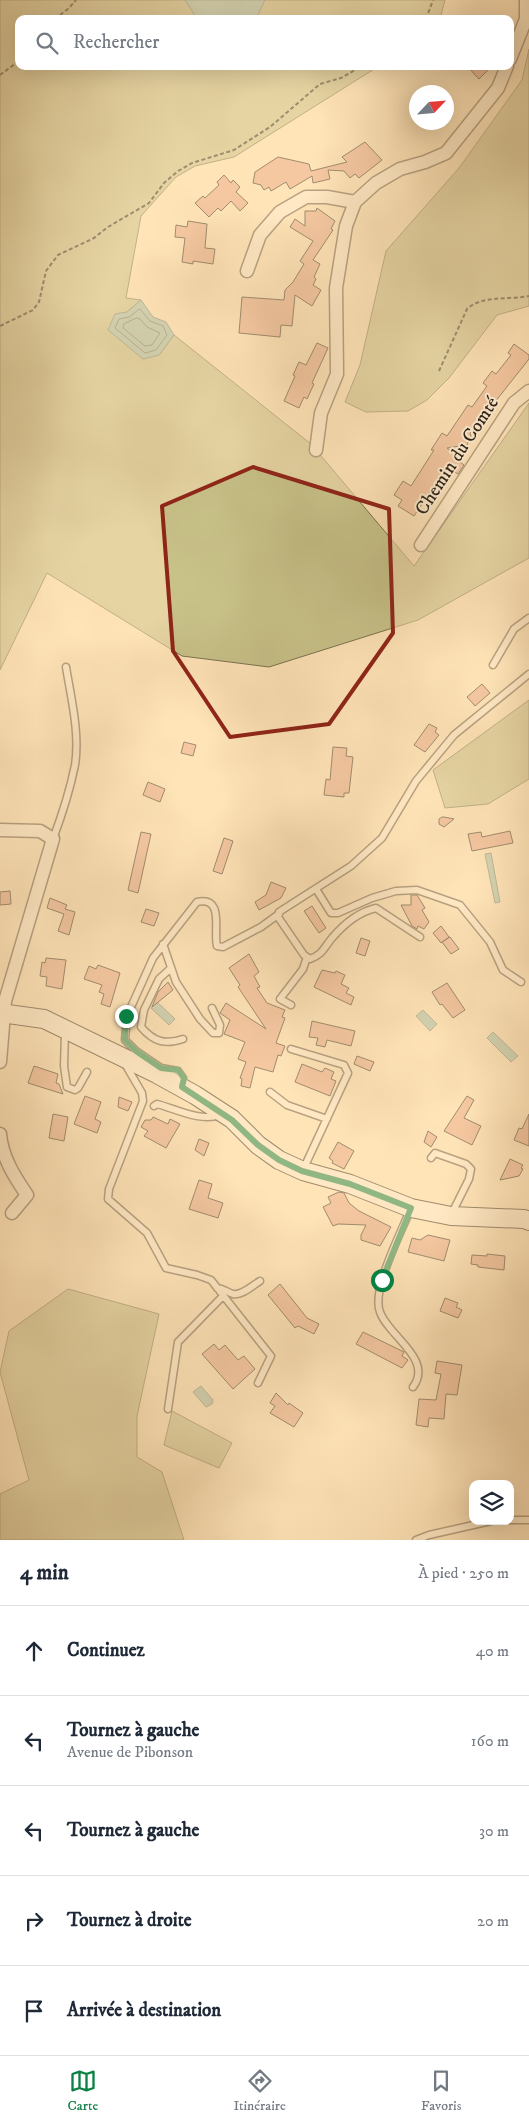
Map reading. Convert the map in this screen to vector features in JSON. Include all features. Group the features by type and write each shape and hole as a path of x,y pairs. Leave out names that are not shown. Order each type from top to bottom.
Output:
{"street":[{"path":"514,50 528,19 526,0"},
{"path":"316,450 321,413 337,374 336,288 346,226 356,202 376,183 400,169 425,162 446,153 498,88 505,70"},
{"path":"247,271 260,235 280,212 306,197 327,197 356,202"},
{"name":"Chemin du Comté","path":"421,545 514,403 529,392"},
{"path":"0,830 40,831 52,839 5,1001 2,1014 0,1062"},
{"path":"2,1014 44,1019 182,1087 223,1114 258,1145 279,1160 302,1171 350,1184 411,1208 451,1216 524,1219 529,1221"},
{"path":"0,1134 11,1171 27,1195 12,1213"}],"lane":[{"path":"493,666 514,629 529,618"},
{"path":"52,839 65,806 75,764 76,744 66,668"},
{"path":"182,1087 184,1078 178,1070 161,1068 136,1051 125,1040 126,1016 153,958 197,902 205,900 210,902 216,910 215,936 217,946 223,947 261,927 351,866 382,838 416,781 454,734 529,674"},
{"path":"316,889 331,913 338,913 372,898 396,891 417,890 460,905 490,942 503,970 521,982"},
{"path":"279,914 278,917 310,959 320,955 332,938 354,917 376,908 420,937"},
{"path":"164,944 176,982 200,1019 213,1033 219,1033 220,1025 212,1008"},
{"path":"291,1005 280,999 303,970 307,957"},
{"path":"171,968 159,979 144,1010 141,1027 148,1034 162,1042 171,1042 183,1038"},
{"path":"66,1029 64,1066 67,1087 75,1090 78,1088 88,1072"},
{"path":"291,1049 344,1065 348,1073 302,1171"},
{"path":"120,1056 142,1093 143,1101 109,1189 108,1199 147,1233 166,1268 211,1280 271,1356 258,1384"},
{"path":"270,1092 287,1105 327,1119"},
{"path":"154,1106 157,1104 190,1114 215,1116 223,1114"},
{"path":"431,1158 435,1153 466,1164 471,1169 469,1179 451,1216"},
{"path":"411,1208 382,1280 378,1301 380,1314 414,1356 419,1366 419,1376 413,1388"},
{"path":"217,1288 225,1289 233,1294 240,1294 260,1280"},
{"path":"168,1409 178,1342 223,1296"},
{"path":"514,1520 529,1520"},
{"path":"416,1540 429,1535 473,1525"}],"path":[{"path":"60,15 70,8 76,0"},
{"path":"427,15 433,0"},
{"path":"0,76 15,64"},
{"path":"0,326 32,310 39,302 46,271 58,255 94,238 108,227 149,203 164,183 178,171 192,163 234,150 270,127 320,84 341,78 355,70"},
{"path":"438,371 466,310 474,303 529,296"}],"highlighted area":[{"path":"253,467 389,509 393,633 329,724 230,737 173,651 162,506"}],"shaded area":[{"path":"0,0 445,0 441,15 15,15 15,70 373,70 234,157 195,166 176,177 141,216 126,298 141,300 127,312 159,355 174,335 311,444 414,566 529,403 529,558 418,620 269,667 182,656 47,573 0,670"},
{"path":"529,49 529,306 497,315 449,378 427,400 408,411 366,412 345,402 360,365 386,251 459,168 522,80"},
{"path":"529,700 529,779 488,804 445,808 433,770"},
{"path":"68,1289 159,1314 137,1416 137,1457 162,1472 184,1540 0,1540 0,1494 29,1480 0,1372 9,1331"},
{"path":"172,1411 232,1443 219,1468 164,1445"}],"water":[{"path":"185,0 265,0 258,15 194,15"},
{"path":"141,300 153,317 166,322 174,335 159,355 143,359 108,330 115,314 127,312"},
{"path":"491,853 500,902 495,903 485,854"},
{"path":"157,1002 175,1019 169,1025 151,1008"},
{"path":"423,1010 437,1024 430,1031 416,1016"},
{"path":"493,1032 518,1056 511,1062 487,1038"},
{"path":"201,1386 213,1400 212,1404 206,1407 193,1392"}],"building":[{"path":"471,70 488,70 479,79"},
{"path":"365,142 382,160 359,178 355,174 350,178 344,171 328,170 330,179 313,183 312,176 290,189 286,182 271,191 269,187 264,190 261,185 253,183 255,172 278,157 309,164 311,171 347,162 342,157"},
{"path":"224,175 231,183 233,180 240,187 236,192 248,203 240,211 231,201 221,211 218,208 209,217 195,203 203,196 205,198 219,185 217,182"},
{"path":"317,208 335,221 331,229 333,230 313,260 320,264 314,277 316,279 313,285 321,290 312,306 295,295 292,326 281,325 280,337 239,333 242,297 284,300 285,290 293,282 304,264 300,261 313,241 290,227 295,219 305,226 305,211 316,211"},
{"path":"188,221 207,224 205,248 215,249 213,264 193,261 193,264 182,262 185,238 175,237 176,225 187,227"},
{"path":"317,343 328,348 307,399 304,397 299,408 284,401 299,362 306,365"},
{"path":"514,344 529,355 529,359 495,402 492,405 490,404 470,433 471,436 467,445 447,448 458,456 456,459 464,465 458,474 447,467 414,516 398,506 402,500 394,495 403,481 411,486 434,450 431,450 442,433 447,436 468,405 472,407 487,386 483,383 492,371 496,374 511,355 508,353"},
{"path":"482,684 490,693 475,706 467,697"},
{"path":"429,724 437,728 435,732 439,735 425,752 414,745"},
{"path":"184,742 196,745 193,756 181,753"},
{"path":"333,747 347,748 346,756 353,757 349,793 344,793 344,797 324,795 326,779 330,780"},
{"path":"148,782 165,789 160,802 143,795"},
{"path":"442,817 454,819 444,827 439,824 439,819"},
{"path":"510,831 513,843 472,851 468,834 481,832 482,837"},
{"path":"141,832 151,834 138,893 128,890"},
{"path":"224,838 233,841 222,874 213,871"},
{"path":"271,882 286,888 281,898 259,910 255,902 266,895"},
{"path":"10,891 11,904 0,905 0,892"},
{"path":"411,895 417,895 425,908 422,910 429,922 424,929 418,926 417,929 412,926 401,905 411,905"},
{"path":"50,898 67,905 65,909 75,912 69,935 58,931 64,914 47,908"},
{"path":"312,906 326,928 319,933 304,911"},
{"path":"146,909 159,913 154,926 141,922"},
{"path":"441,926 449,937 441,943 433,933"},
{"path":"450,937 459,949 451,954 442,942"},
{"path":"361,938 370,941 365,956 356,953"},
{"path":"249,954 259,972 254,976 260,987 257,988 267,1003 285,1010 282,1017 285,1018 276,1043 285,1046 281,1056 278,1055 273,1072 255,1067 250,1088 241,1086 242,1079 240,1078 246,1062 238,1059 245,1042 224,1034 230,1020 220,1013 226,1003 266,1029 238,987 240,985 229,968"},
{"path":"46,958 66,960 62,989 46,986 47,977 40,976 42,962 45,963"},
{"path":"98,965 120,973 110,1007 101,1004 104,994 99,992 102,985 84,979 89,966 96,969"},
{"path":"322,970 335,973 336,971 345,975 341,984 349,988 346,993 354,997 351,1005 314,987"},
{"path":"168,982 173,990 152,1007 158,992"},
{"path":"447,983 465,1010 453,1018 442,1004 440,1005 432,992"},
{"path":"312,1021 355,1031 351,1046 327,1040 325,1047 316,1045 318,1038 309,1037"},
{"path":"357,1056 374,1062 370,1071 354,1064"},
{"path":"302,1064 322,1072 325,1068 334,1072 331,1079 336,1081 330,1096 295,1082"},
{"path":"34,1066 58,1074 56,1083 59,1084 63,1094 28,1083"},
{"path":"85,1096 101,1102 95,1119 101,1122 97,1133 74,1124"},
{"path":"467,1096 474,1100 464,1118 481,1126 472,1145 444,1131"},
{"path":"119,1097 132,1102 128,1111 118,1107"},
{"path":"53,1114 68,1117 64,1141 49,1138"},
{"path":"529,1114 529,1146 514,1140 519,1128 522,1129"},
{"path":"153,1117 168,1124 170,1119 180,1124 166,1148 144,1136 148,1131 141,1127 145,1120 151,1120"},
{"path":"428,1131 437,1137 431,1147 424,1142"},
{"path":"199,1139 209,1143 204,1156 195,1150"},
{"path":"338,1142 354,1151 344,1169 332,1163 333,1161 329,1158"},
{"path":"510,1159 523,1165 521,1168 523,1169 519,1176 500,1180"},
{"path":"199,1180 212,1184 208,1198 223,1203 218,1218 189,1209"},
{"path":"339,1192 344,1193 349,1203 359,1211 391,1227 380,1246 361,1240 361,1235 366,1225 338,1224 333,1226 323,1207 331,1203 328,1197"},
{"path":"428,1235 450,1240 444,1261 408,1252 412,1238 420,1240"},
{"path":"487,1254 505,1256 504,1270 478,1267 478,1265 471,1264 472,1255 487,1256"},
{"path":"280,1284 307,1318 319,1324 314,1334 298,1326 295,1328 268,1295"},
{"path":"445,1298 458,1303 456,1307 462,1310 458,1318 440,1311"},
{"path":"363,1332 404,1352 402,1356 408,1360 402,1368 356,1344"},
{"path":"214,1344 219,1350 225,1345 238,1360 244,1356 255,1369 233,1389 202,1354"},
{"path":"437,1361 462,1365 457,1395 446,1394 444,1419 429,1418 428,1427 416,1425 419,1399 436,1400 441,1374 435,1373"},
{"path":"276,1393 288,1405 289,1403 303,1413 294,1427 270,1413 275,1406 270,1403"}],"route":[{"path":"126,1016 125,1040 136,1051 161,1068 178,1070 184,1078 182,1087 232,1120 258,1145 279,1160 302,1171 350,1184 411,1208 382,1280"}]}
